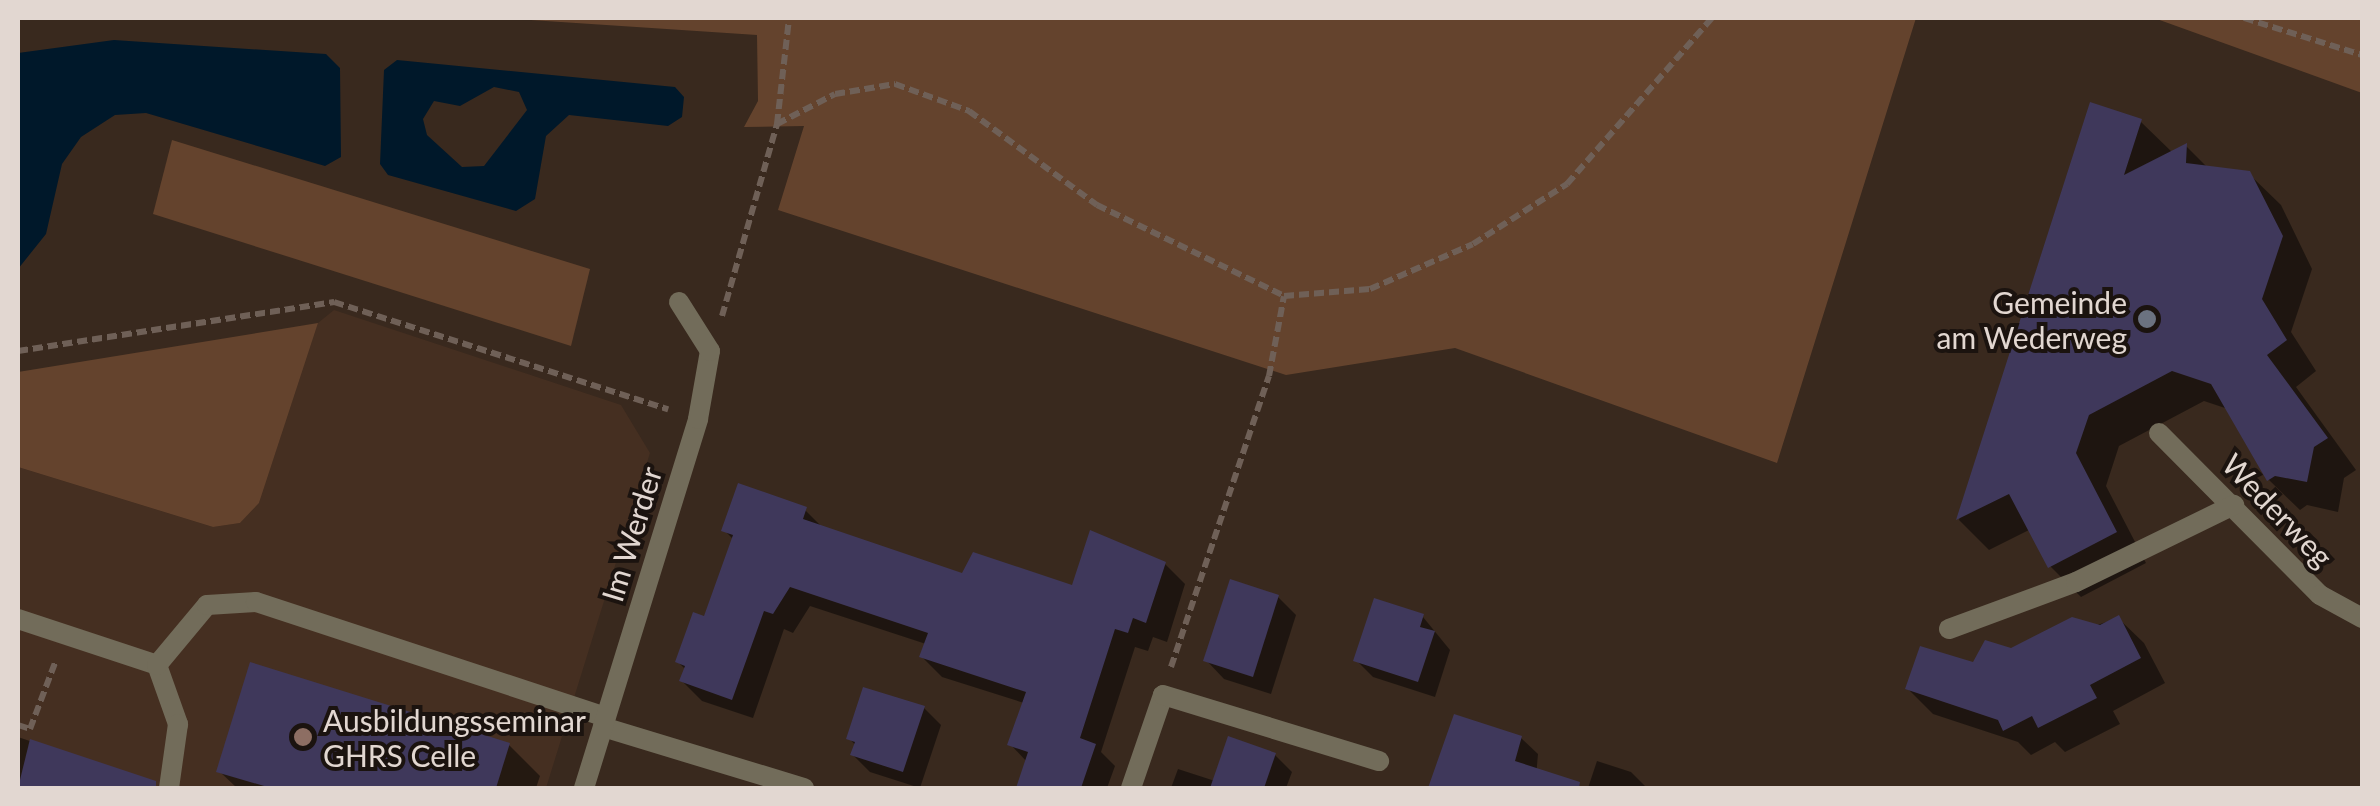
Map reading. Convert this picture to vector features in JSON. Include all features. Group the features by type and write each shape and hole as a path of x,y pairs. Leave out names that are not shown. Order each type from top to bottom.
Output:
{"street":[{"path":"680,302 710,351"},
{"name":"Im Werder","path":"584,788 698,418 710,351"},
{"name":"Wederweg","path":"2159,433 2320,595 2362,618"},
{"path":"1949,629 2076,582 2234,505"},
{"path":"157,665 207,605 256,602 804,788"},
{"path":"18,618 157,665"},
{"path":"157,665 178,724 170,788"},
{"path":"1130,788 1163,695 1379,761"}],"path":[{"path":"710,351 778,124 789,18"},
{"path":"778,124 835,94 894,84 970,111 1097,205 1284,296 1370,289 1473,244 1567,184 1712,18"},
{"path":"2244,18 2362,55"},
{"path":"1163,695 1269,376 1284,296"},
{"path":"18,351 334,302 698,418"},
{"path":"18,725 30,729 66,634"}],"shaded area":[{"path":"500,18 1916,18 1777,463 1455,348 1286,375 778,210 804,126 744,127 758,101 757,35"},
{"path":"2154,18 2362,18 2362,93"},
{"path":"172,140 590,269 571,346 153,214"},
{"path":"334,310 621,405 650,453 546,788 18,788 18,467 213,527 240,523 259,503 318,323"},
{"path":"318,323 259,503 240,523 213,527 18,467 18,372"}],"water":[{"path":"114,40 326,54 340,68 341,157 325,166 146,113 115,115 81,137 62,164 46,234 18,269 18,53"},
{"path":"397,60 675,87 684,97 682,117 668,126 569,115 546,136 535,199 516,211 388,175 380,164 384,70","holes":["494,87 519,92 527,110 484,166 462,167 427,135 423,119 434,101 460,106"]}],"building":[{"name":"Gemeinde am Wederweg","path":"2090,102 2142,119 2124,175 2187,143 2186,163 2250,171 2283,236 2262,299 2287,340 2267,355 2328,438 2314,447 2307,482 2275,476 2267,481 2211,384 2172,371 2089,415 2076,453 2117,532 2048,568 2009,494 1956,520"},
{"path":"738,483 807,507 803,519 962,573 973,552 1072,585 1090,530 1166,562 1146,623 1133,618 1128,633 1115,629 1080,738 1096,744 1081,788 1016,788 1028,752 1007,745 1026,692 919,657 928,633 790,587 773,614 764,611 732,700 679,681 685,666 675,662 693,612 704,616 733,535 721,531"},
{"path":"1230,579 1279,595 1253,677 1203,661"},
{"path":"1374,598 1424,614 1420,627 1435,631 1418,682 1353,661"},
{"path":"2119,615 2141,658 2090,685 2097,698 2038,728 2032,716 2003,731 1998,720 1905,689 1920,646 1973,662 1985,640 2011,648 2072,617 2100,625"},
{"path":"250,662 510,743 496,788 271,788 216,772"},
{"path":"863,687 925,706 903,772 850,755 855,742 846,739"},
{"path":"1454,714 1522,736 1515,761 1580,782 1579,788 1428,788"},
{"path":"1228,736 1276,753 1264,788 1210,788"},
{"path":"30,739 156,781 156,788 18,788"}],"place":[{"name":"Gemeinde am Wederweg","path":"2147,319"},
{"name":"Ausbildungsseminar GHRS Celle","path":"303,737"}]}
